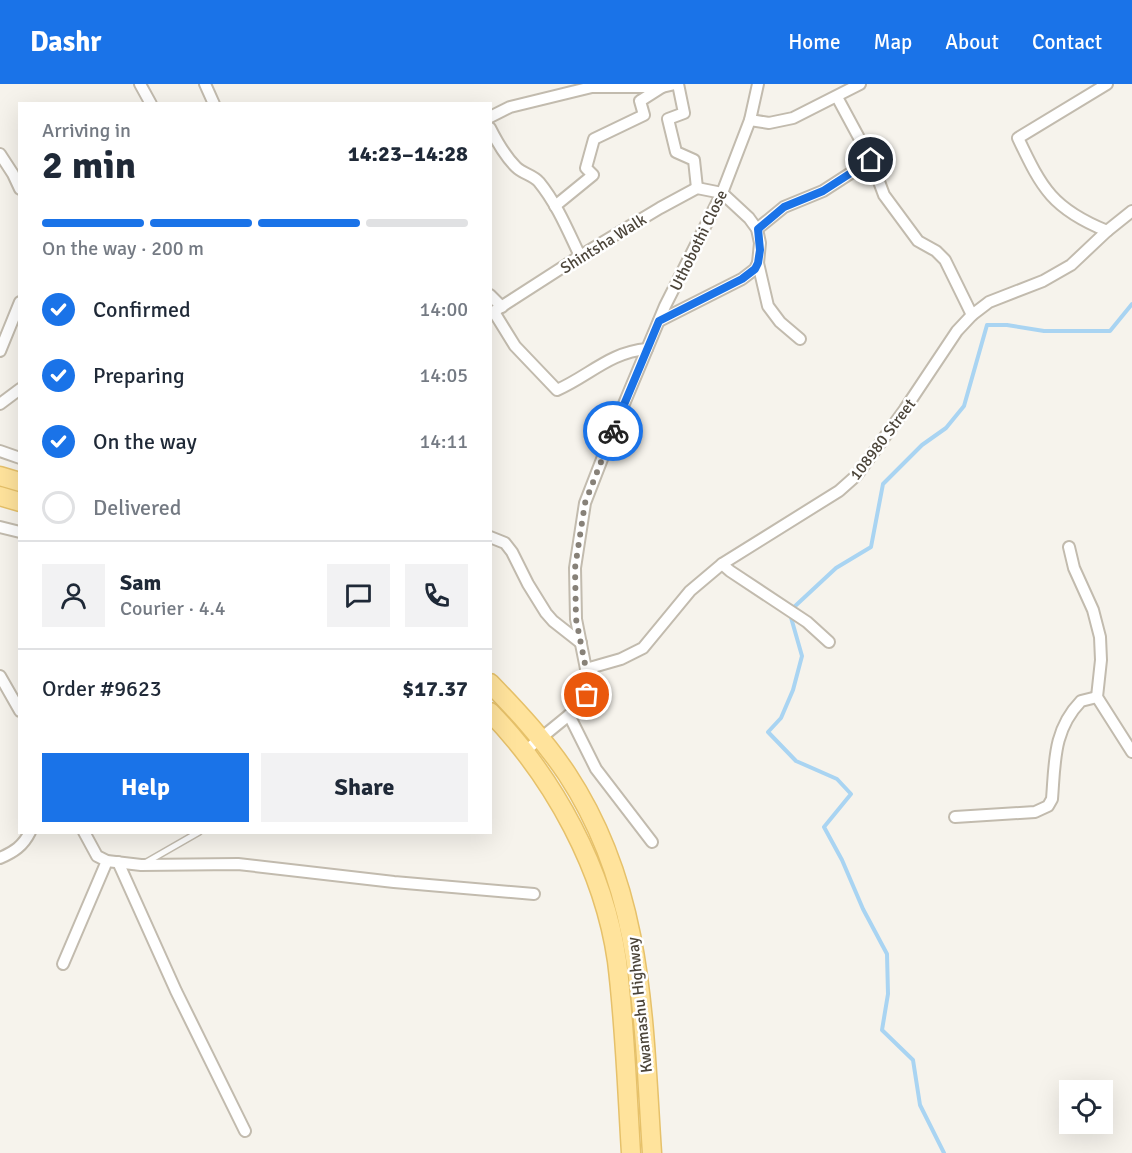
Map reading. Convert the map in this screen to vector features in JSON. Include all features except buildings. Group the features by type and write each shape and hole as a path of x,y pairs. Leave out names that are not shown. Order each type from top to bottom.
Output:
{"main road":[{"path":"0,476 18,481"},
{"path":"0,496 18,501"},
{"name":"Kwamashu Highway","path":"492,685 541,738 567,775 591,817 610,859 626,905 643,1017 652,1153"},
{"name":"Kwamashu Highway","path":"492,714 525,751 571,821 596,883 616,959 632,1153"},
{"path":"622,1019 643,1017"}],"street":[{"path":"140,84 150,102"},
{"path":"205,84 213,102"},
{"path":"492,116 510,107 592,87 662,87 677,84 684,113 668,118 676,152 694,160 697,188 722,193 758,229 760,243 758,263 768,306 780,322 800,339"},
{"name":"Uthobothi Close","path":"525,751 569,715 587,695 586,669 576,619 575,568 585,503 659,321 722,193 750,120 759,84"},
{"path":"750,120 769,123 782,122 860,84"},
{"path":"1107,84 1018,138 1040,182 1049,194 1068,212 1107,231"},
{"path":"555,206 593,175 586,168 594,139 644,115 640,101 662,87"},
{"path":"837,97 871,160 881,189 888,201 918,241 936,251 945,260 972,315"},
{"path":"492,132 516,167 537,180 555,206 580,256"},
{"path":"0,154 18,185"},
{"path":"758,229 784,207 823,191 871,160"},
{"name":"Shintsha Walk","path":"496,311 580,256 697,188"},
{"name":"108980 Street","path":"586,669 621,659 643,648 690,591 722,564 839,491 857,476 906,409 957,331 972,315 989,302 1043,281 1071,265 1107,231 1132,212"},
{"path":"659,321 742,279 755,269 758,263"},
{"path":"0,351 18,307"},
{"path":"496,311 515,346 554,389 559,390 617,356 634,350 647,349"},
{"path":"0,404 18,390"},
{"path":"0,451 18,457"},
{"path":"0,527 18,532"},
{"path":"492,538 505,543 512,552 546,613 580,643"},
{"path":"1068,547 1074,568 1093,610 1100,637 1101,660 1097,697 1132,752"},
{"path":"722,564 807,622 829,642"},
{"path":"0,676 18,708"},
{"path":"955,817 1035,812 1048,806 1052,799 1061,729 1081,701 1097,697"},
{"path":"569,715 596,769 652,842"},
{"path":"0,858 13,853 25,842 29,834"},
{"path":"85,834 97,856 112,862 141,865 238,864 394,882 534,894"},
{"path":"63,964 112,862"},
{"path":"112,862 245,1131"}],"lane":[{"path":"141,865 195,834"}],"waterway":[{"path":"944,1153 920,1105 913,1060 882,1030 888,994 887,954 824,827 851,794 837,779 796,761 768,732 781,718 793,690 802,656 790,614 793,608 836,568 871,547 883,484 922,445 946,428 964,406 987,325 1007,325 1044,331 1110,331 1132,304"}],"way so far":[{"path":"587,695 586,669 576,619 575,568 585,503 613,431"}],"route":[{"path":"613,431 659,321 742,279 755,269 758,263 760,250 758,229 784,207 823,191 871,160"}]}
